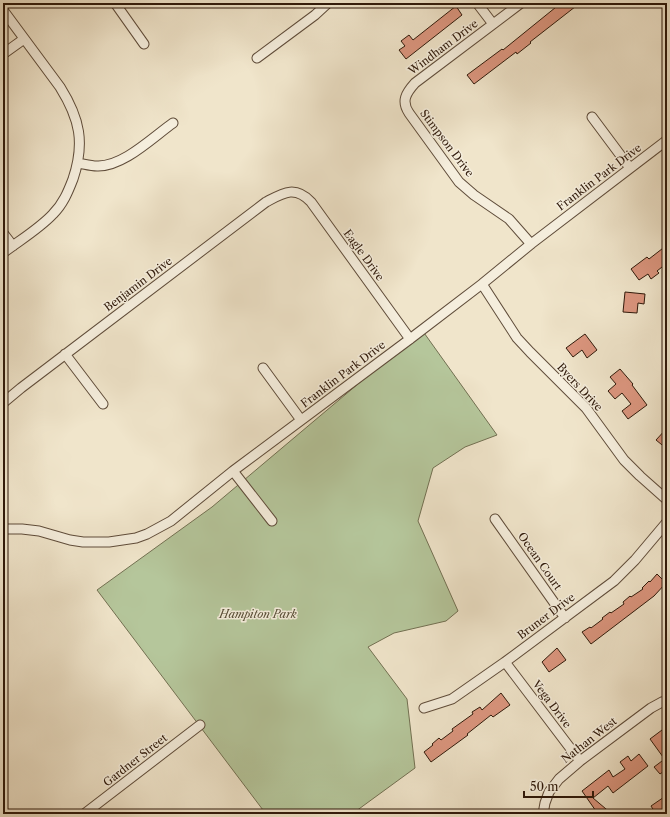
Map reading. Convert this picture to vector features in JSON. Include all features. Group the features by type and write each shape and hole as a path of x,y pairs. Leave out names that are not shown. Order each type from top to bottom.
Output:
{"street":[{"path":"115,3 144,44"},
{"path":"257,58 315,15 328,3"},
{"path":"477,3 493,24"},
{"name":"Windham Drive","path":"404,100 408,90 415,83 521,3"},
{"path":"3,10 60,87 73,111 77,123 80,145 78,163 69,189 60,205 42,224 3,253"},
{"path":"3,54 24,39"},
{"name":"Stimpson Drive","path":"404,100 406,110 459,182 474,195 508,219 531,244"},
{"path":"592,116 630,168"},
{"path":"78,163 98,166 118,161 173,123"},
{"name":"Franklin Park Drive","path":"3,528 22,529 83,542 109,542 136,538 147,534 171,521 233,471 410,339 667,140"},
{"name":"Eagle Drive","path":"292,191 306,197 311,202 410,339"},
{"name":"Benjamin Drive","path":"3,403 65,354 266,202 280,194 292,191"},
{"path":"3,233 13,246"},
{"name":"Byers Drive","path":"482,284 517,338 586,408 624,460 667,500"},
{"path":"65,354 103,404"},
{"path":"262,368 302,420"},
{"path":"233,471 272,522"},
{"name":"Ocean Court","path":"495,519 565,618"},
{"name":"Bruner Drive","path":"424,708 452,699 506,662 614,581 635,560 667,522"},
{"name":"Vega Drive","path":"506,662 580,761"},
{"name":"Nathan West","path":"543,814 549,792 559,780 580,761 652,708 662,702 667,701"},
{"name":"Gardner Street","path":"84,814 200,725"}],"green space":[{"name":"Hampiton Park","path":"422,330 497,435 465,447 433,468 418,521 458,611 446,621 394,633 368,647 407,699 415,768 352,814 266,814 97,590 212,507"}],"building":[{"path":"561,3 580,3 517,54 516,52 474,84 467,75 502,49 503,50"},
{"path":"456,6 462,15 406,59 399,50 405,46 401,41 409,35 413,40"},
{"path":"667,245 667,263 657,271 659,273 651,279 648,274 639,280 631,269 647,257 649,259"},
{"path":"625,292 645,294 644,304 638,303 637,313 623,312"},
{"path":"585,334 597,350 587,358 582,350 573,357 566,348"},
{"path":"620,369 633,384 632,385 647,405 628,419 622,411 631,404 622,393 615,399 608,391 616,384 610,377"},
{"path":"667,428 667,449 656,440"},
{"path":"657,574 666,583 654,596 591,644 582,632 590,627 591,628 610,612 611,613 624,604 623,602 630,596 631,597 643,589 642,588"},
{"path":"557,648 566,660 549,672 542,662"},
{"path":"501,693 510,705 493,717 491,715 467,734 468,735 431,762 424,752 433,745 432,744 439,738 441,740 453,731 452,729 473,714 472,712 480,707 482,710"},
{"path":"662,730 667,736 667,754 663,757 650,739"},
{"path":"639,754 648,766 613,793 608,786 593,798 612,814 598,814 582,791 609,770 613,777 625,769 620,762 628,756 631,761"},
{"path":"662,761 667,769 660,774 654,767"},
{"path":"667,795 667,814 656,814 651,806"}]}
